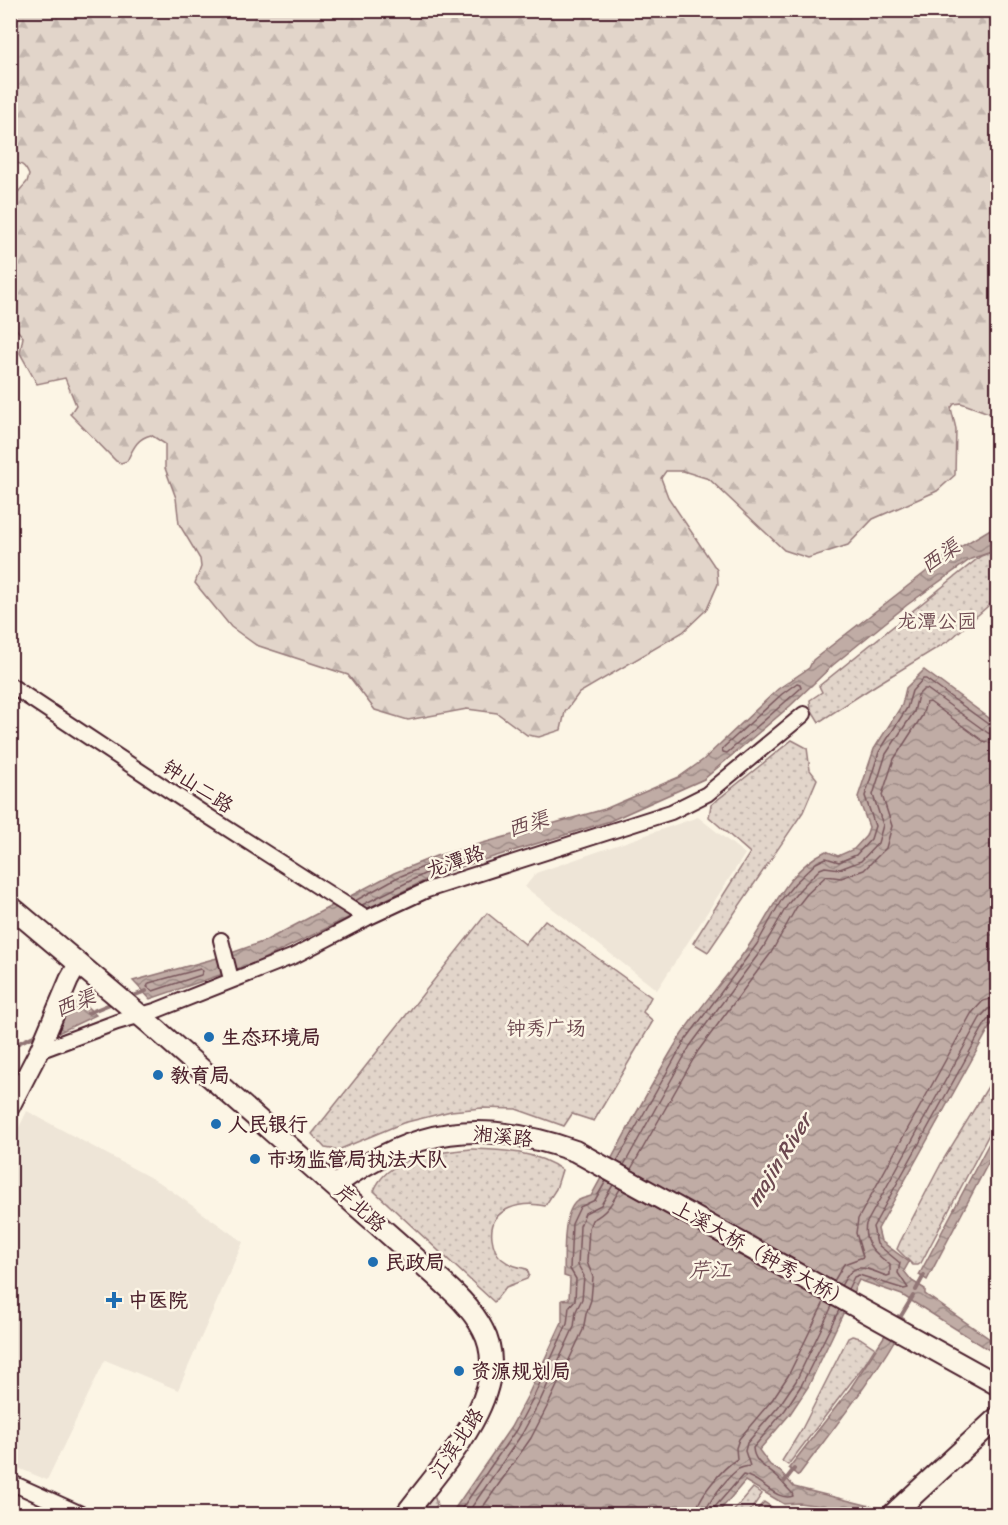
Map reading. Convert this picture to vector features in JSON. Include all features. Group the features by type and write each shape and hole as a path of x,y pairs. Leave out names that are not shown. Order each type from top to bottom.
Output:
{"main road":[{"name":"芹北路","path":"10,906 335,1185 446,1286 467,1308 484,1331"},
{"name":"湘溪路","path":"335,1185 384,1154 407,1143 439,1135 473,1131 513,1135 545,1140 575,1151"},
{"name":"上溪大桥（钟秀大桥）","path":"575,1151 998,1385"},
{"name":"江滨北路","path":"406,1515 466,1434 483,1404 491,1375 490,1354 484,1331"},
{"path":"893,1515 998,1417"}],"street":[{"name":"钟山二路","path":"10,685 367,918"},
{"name":"龙潭路","path":"39,1051 117,1022 140,1016 294,956 367,918 428,890 671,812 707,794 804,714"},
{"path":"221,940 231,979"},
{"path":"10,1107 39,1051 78,964"},
{"path":"10,1482 81,1515"}],"shaded area":[{"path":"698,817 745,854 657,990 525,887 536,873"},
{"name":"中医院","path":"27,1111 162,1184 243,1242 178,1390 105,1360 47,1480 11,1465 11,1144"}],"green space":[{"path":"11,10 997,11 997,416 961,403 954,404 951,408 956,429 955,475 937,491 873,519 848,545 808,558 784,550 709,479 683,471 666,471 661,478 668,497 717,570 718,584 707,609 683,632 579,693 565,712 561,730 539,737 527,735 497,713 467,709 408,720 375,710 348,675 256,645 231,627 195,583 201,567 200,559 179,524 176,498 165,468 165,444 151,435 146,436 136,445 127,461 121,463 116,461 70,414 76,405 65,378 37,384 20,353 23,337 11,323 11,200 27,182 29,175 22,165 11,162"},
{"name":"龙潭公园","path":"997,550 997,598 950,640 819,722 811,709 810,700 822,692 819,686 981,556"},
{"path":"792,740 807,748 810,770 817,779 803,812 708,952 693,943 750,853 709,817 711,805"},
{"name":"钟秀广场","path":"487,913 525,944 545,920 651,997 643,1012 653,1021 594,1121 572,1114 564,1126 516,1109 482,1108 451,1111 403,1123 338,1150 325,1148 312,1134"},
{"path":"997,1072 997,1119 921,1263 913,1265 897,1249 900,1242 943,1160"},
{"path":"471,1149 530,1155 562,1170 556,1189 545,1206 527,1205 509,1208 496,1219 492,1228 492,1238 496,1252 508,1263 527,1269 529,1275 527,1279 506,1287 494,1302 374,1191 390,1170 402,1163 429,1155"},
{"path":"852,1336 860,1338 875,1348 788,1465 782,1461 802,1429 848,1338"},
{"path":"753,1488 762,1494 748,1514 731,1514"},
{"path":"426,1497 435,1498 437,1505 430,1514 413,1514"}],"water":[{"path":"997,525 997,550 971,559 907,605 833,665 790,706 704,779 610,821 451,870 426,880 255,963 150,999 133,981 217,958 265,941 394,873 436,856 605,809 679,777 703,760 778,689 809,668 813,660 950,553"},
{"name":"芹江","path":"924,670 997,724 997,1017 878,1229 881,1241 909,1262 904,1271 912,1281 925,1289 925,1294 997,1344 997,1355 902,1295 859,1280 808,1387 790,1414 759,1450 770,1465 781,1472 794,1487 874,1507 915,1514 878,1514 799,1503 784,1504 745,1481 717,1514 451,1514 511,1427 562,1322 562,1300 569,1299 570,1278 564,1276 564,1248 566,1225 572,1207 577,1201 591,1196 678,1040 743,954 791,879 801,868 826,851 838,856 854,849 866,836 869,827 858,797 874,749 902,705 906,688"},
{"path":"81,1001 96,1015 58,1033 64,1008"},
{"path":"997,1128 997,1146 927,1280 919,1275"},
{"path":"898,1315 906,1320 882,1361 798,1476 789,1468 850,1389"},
{"path":"764,1502 773,1508 768,1514 753,1514"}],"waterway":[{"name":"西渠","path":"128,998 146,991"},
{"name":"西渠","path":"88,1013 115,1002"},
{"name":"西渠","path":"10,1047 40,1033"},
{"path":"916,1290 924,1275"},
{"path":"898,1321 913,1296"},
{"path":"784,1482 794,1469"}],"place":[{"name":"生态环境局","path":"209,1037"},
{"name":"教育局","path":"158,1075"},
{"name":"人民银行","path":"216,1124"},
{"name":"市场监管局执法大队","path":"255,1159"},
{"name":"民政局","path":"373,1262"},
{"name":"中医院","path":"114,1300"},
{"name":"资源规划局","path":"459,1371"}],"water label":[{"name":"majin River","path":"779,1160"}]}
